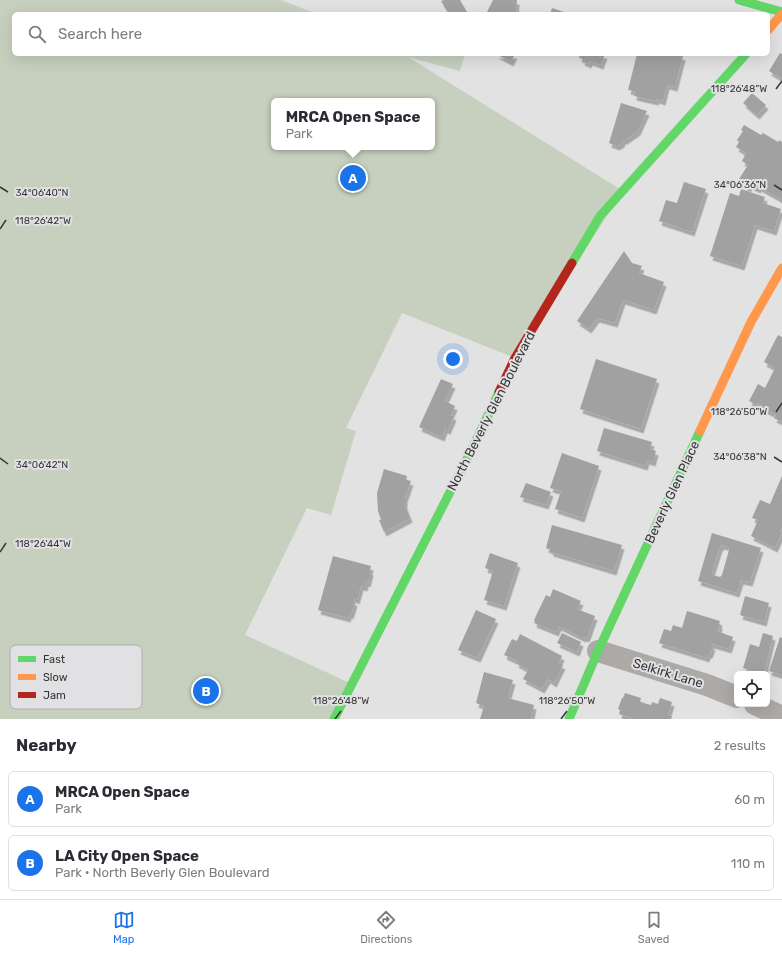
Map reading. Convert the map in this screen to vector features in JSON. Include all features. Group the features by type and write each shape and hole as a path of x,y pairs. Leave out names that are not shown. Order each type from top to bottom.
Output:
{"main road":[{"path":"739,0 782,13 770,28"},
{"name":"North Beverly Glen Boulevard","path":"334,719 472,449 515,358 600,216 744,56"},
{"name":"Beverly Glen Place","path":"569,719 598,651 751,322 782,268"}],"street":[{"name":"Selkirk Lane","path":"598,651 707,685 734,696"},
{"path":"760,707 782,717"}],"green space":[{"path":"0,0 281,0 312,12 12,12 12,56 464,56 460,71 408,57 623,191 515,358 402,313 346,428 356,431 331,515 307,508 245,635 352,684 334,719 0,719"}],"building":[{"path":"460,0 467,12 448,12 441,1"},
{"path":"493,0 517,0 516,12 487,12"},
{"path":"552,8 564,12 551,12"},
{"path":"780,53 782,54 782,79 769,71"},
{"path":"500,56 514,56 511,62"},
{"path":"580,56 604,56 601,65 590,61 589,64 582,61 583,59 579,58"},
{"path":"636,56 683,56 675,87 667,85 663,101 634,96 635,91 628,90"},
{"path":"752,93 766,105 757,115 743,103"},
{"path":"621,103 647,111 638,131 623,140 622,143 617,146 609,143"},
{"path":"744,125 761,135 763,133 778,142 779,140 782,142 782,200 759,187 758,189 750,185 748,188 740,183 741,180 739,179 748,165 742,161 746,153 736,147 739,142 737,140 743,131 741,130"},
{"path":"684,182 706,189 692,232 659,221 666,200 677,203"},
{"path":"741,189 765,197 763,203 781,209 774,231 755,225 742,266 710,256 730,193 739,196"},
{"path":"624,251 632,263 642,266 639,273 664,282 654,310 623,300 615,323 597,318 589,329 577,321"},
{"path":"778,335 782,337 782,422 774,418 776,415 762,408 763,406 757,403 756,405 749,401 758,384 765,388 775,368 764,362"},
{"path":"596,359 657,379 641,429 580,409"},
{"path":"441,379 453,384 445,401 455,406 451,415 454,416 448,430 445,429 442,437 419,427"},
{"path":"604,428 652,442 650,449 656,451 653,462 647,460 645,466 597,451"},
{"path":"562,453 599,466 582,518 555,509 561,491 550,488"},
{"path":"384,469 407,476 406,480 411,481 405,498 405,505 410,518 384,532 379,520 381,520 378,511 377,493"},
{"path":"782,476 782,527 780,531 782,533 775,548 751,536 758,520 752,518 760,500 770,504"},
{"path":"526,483 551,492 546,505 520,497"},
{"path":"552,525 622,545 614,571 551,552 551,550 546,548"},
{"path":"712,533 761,548 750,582 741,580 737,593 698,581","holes":["722,545 728,547 729,550 722,575 720,577 713,575 712,572 720,547"]},
{"path":"490,553 518,563 504,606 484,600 493,571 485,568"},
{"path":"333,556 371,566 368,583 366,582 365,587 361,586 357,600 353,598 353,601 355,602 351,615 349,614 348,618 318,610"},
{"path":"553,589 581,601 577,609 595,616 587,638 583,638 559,626 556,632 534,623 546,595 550,597"},
{"path":"745,596 769,603 764,622 740,615"},
{"path":"476,610 496,619 478,658 458,650"},
{"path":"687,611 720,621 719,630 717,629 717,631 733,637 729,649 712,644 711,646 713,646 707,658 659,643 664,629 671,631 673,625 682,628"},
{"path":"562,633 581,642 577,652 557,643"},
{"path":"763,633 773,636 765,671 754,671 743,668 750,644 759,647"},
{"path":"520,634 562,656 559,663 563,665 554,683 548,679 542,689 523,679 528,670 516,663 517,661 504,655 512,639 517,641"},
{"path":"780,637 782,638 782,675 769,671"},
{"path":"484,672 513,680 508,698 534,705 531,719 480,719 484,706 476,703"},
{"path":"625,693 641,698 640,702 651,705 652,702 658,704 660,698 672,702 668,715 672,716 671,719 634,719 619,714 620,710 618,709"}],"traffic: fast":[{"path":"739,0 782,12"},
{"path":"572,263 600,216 744,56"},
{"path":"334,719 472,449 499,392"},
{"path":"569,719 598,651 700,431"}],"traffic: slow":[{"path":"770,28 782,14"},
{"path":"700,431 751,322 782,268"}],"traffic: jam":[{"path":"499,392 515,358 572,263"}],"place":[{"name":"MRCA Open Space","path":"353,178"},
{"name":"LA City Open Space","path":"206,691"}]}
